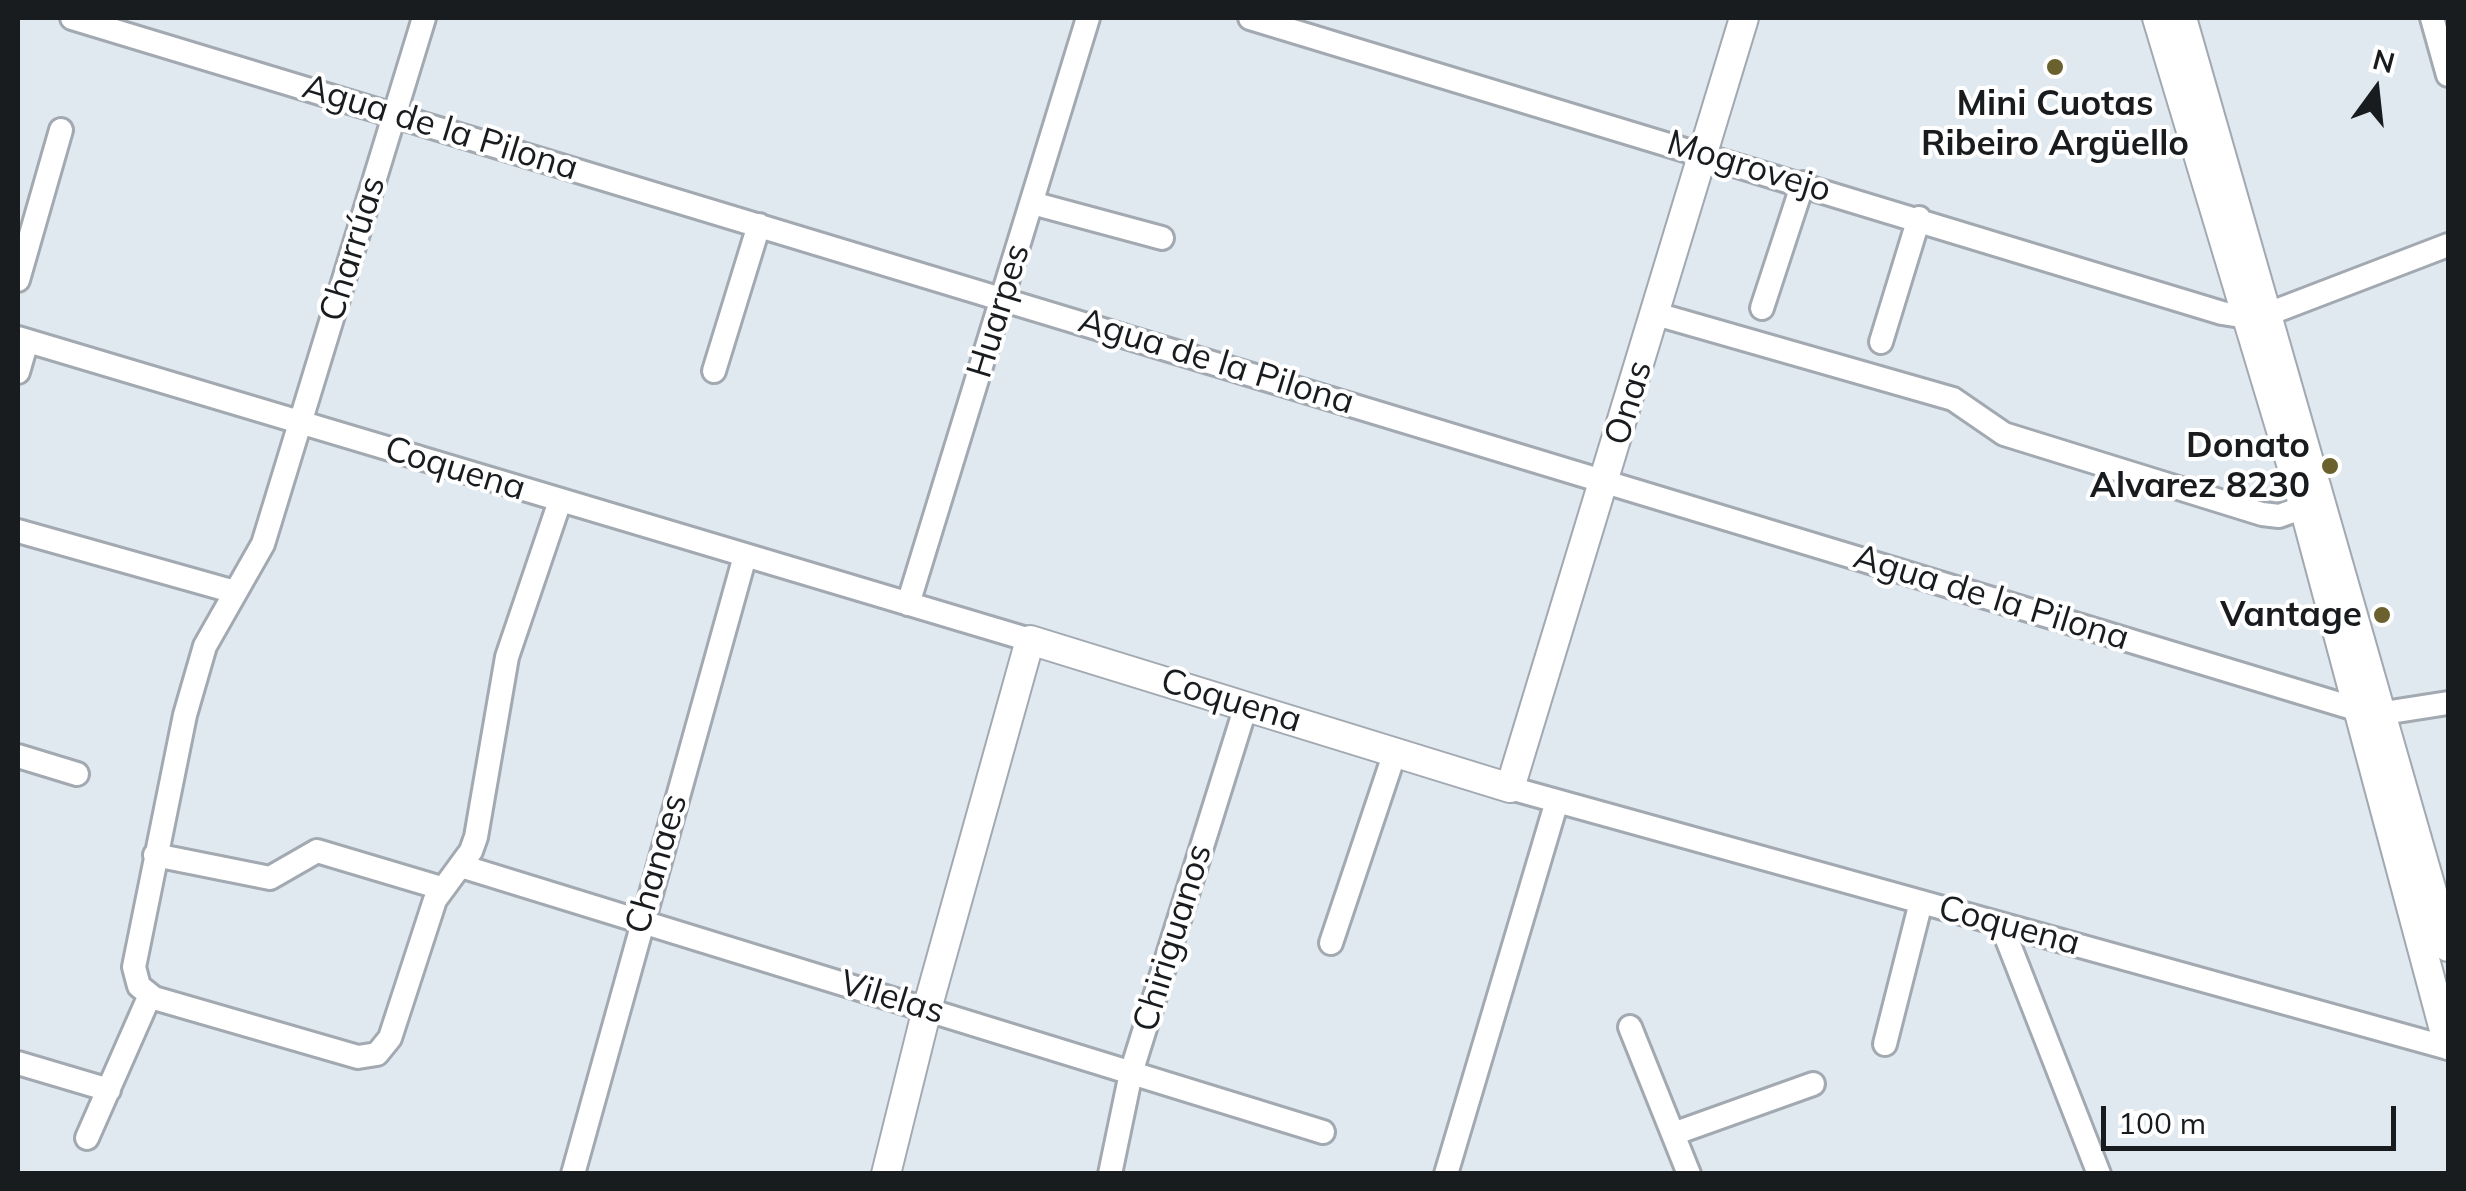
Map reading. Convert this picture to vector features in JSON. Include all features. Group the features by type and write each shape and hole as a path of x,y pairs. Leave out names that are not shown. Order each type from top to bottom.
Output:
{"main road":[{"name":"Onas","path":"1510,788 1744,18"},
{"path":"2157,18 2258,316 2371,712 2448,1047"},
{"path":"2182,18 2304,507 2448,947"},
{"path":"886,1174 927,1009 1030,640"},
{"name":"Coquena","path":"1030,640 1510,788"}],"street":[{"name":"Agua de la Pilona","path":"72,18 2371,712"},
{"name":"Charrúas","path":"150,994 139,986 134,967 198,667 235,592 258,556 424,18"},
{"name":"Huarpes","path":"908,604 1088,18"},
{"name":"Mogrovejo","path":"1250,18 2258,316"},
{"path":"2432,18 2448,75"},
{"path":"18,280 61,130"},
{"path":"1762,308 1803,183"},
{"path":"1032,203 1162,238"},
{"path":"1880,342 1919,218"},
{"path":"714,371 759,225"},
{"path":"2258,316 2448,245"},
{"path":"1656,314 1953,400 2004,434 2262,514 2279,516 2304,507"},
{"path":"18,372 22,339"},
{"name":"Coquena","path":"22,339 1030,640"},
{"path":"87,1138 150,994 367,1058 390,1038 441,888 461,866 476,836 507,657 560,501"},
{"path":"18,531 235,592"},
{"name":"Chanaes","path":"573,1174 640,921 745,556"},
{"path":"2371,712 2448,703"},
{"name":"Chiriguanos","path":"1110,1174 1131,1072 1246,706"},
{"path":"1331,943 1395,752"},
{"path":"18,756 76,774"},
{"name":"Coquena","path":"1510,788 2448,1047"},
{"path":"1446,1174 1556,801"},
{"path":"155,855 251,878 270,878 317,850 441,888"},
{"name":"Vilelas","path":"461,866 1323,1132"},
{"path":"1886,1044 1920,902"},
{"path":"2001,924 2099,1174"},
{"path":"1630,1027 1689,1174"},
{"path":"18,1063 109,1090"},
{"path":"1673,1134 1812,1084"}],"place":[{"name":"Mini Cuotas Ribeiro Argüello","path":"2055,67"},
{"name":"Donato Alvarez 8230","path":"2330,466"},
{"name":"Vantage","path":"2382,615"}]}
